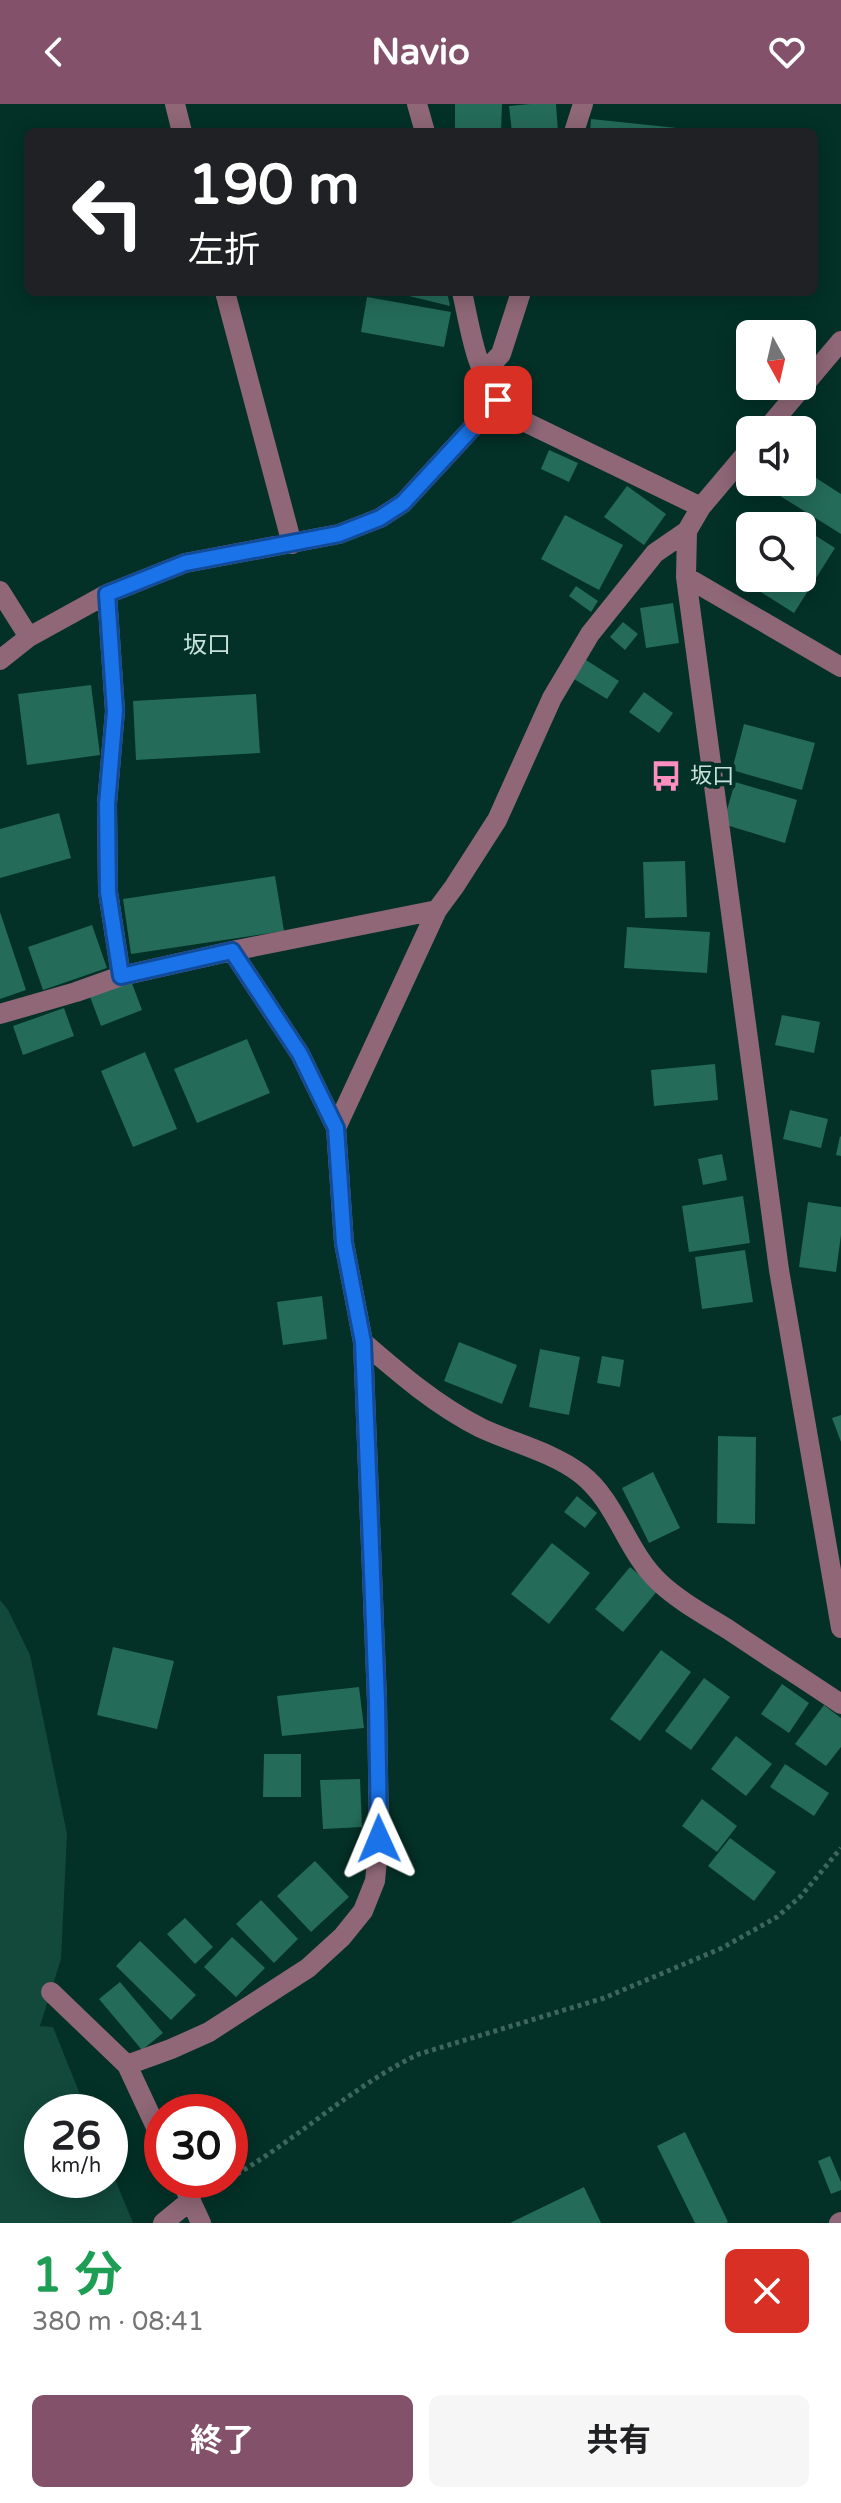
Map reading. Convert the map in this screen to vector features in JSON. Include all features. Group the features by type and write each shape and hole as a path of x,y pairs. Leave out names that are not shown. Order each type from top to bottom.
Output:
{"street":[{"path":"175,104 181,128"},
{"path":"417,104 424,128"},
{"path":"575,128 583,104"},
{"path":"226,296 292,544"},
{"path":"463,296 475,350 498,400 521,420 701,507"},
{"path":"483,373 501,354 520,296"},
{"path":"778,416 841,341"},
{"path":"0,660 29,637 107,594 185,563 339,534 380,518 403,503 498,400"},
{"path":"336,1128 437,910 497,820 552,698 590,634 655,553 687,531 701,507 736,466"},
{"path":"687,531 686,577 779,1270 841,1628"},
{"path":"686,577 841,667"},
{"path":"0,591 29,637"},
{"path":"107,594 115,711 107,804 108,892 121,976"},
{"path":"0,1014 121,976 437,910"},
{"path":"127,2065 209,2032 308,1968 342,1937 363,1911 375,1881 379,1839 378,1716 363,1342 344,1243 336,1128 300,1054 232,951"},
{"path":"363,1342 417,1388 448,1408 481,1427 560,1461 578,1472 599,1489 658,1581 683,1601 841,1704"},
{"path":"51,1992 127,2065 144,2101"},
{"path":"163,2223 191,2200 201,2223"}],"path":[{"path":"248,2166 338,2102 392,2067 419,2054 632,1988 756,1930 801,1896 841,1848"}],"green space":[{"path":"0,1600 30,1655 67,1834 61,1959 40,2026 53,2027 80,2094 24,2094 24,2198 123,2198 133,2223 0,2223"}],"building":[{"path":"455,104 502,104 501,128 455,128"},
{"path":"556,104 558,128 512,128 509,106"},
{"path":"591,119 677,128 590,128"},
{"path":"409,296 448,296 450,306"},
{"path":"367,297 451,312 444,347 361,332"},
{"path":"549,450 578,463 569,482 541,469"},
{"path":"816,478 841,494 841,534 816,518 816,512 806,512 780,496 816,496"},
{"path":"627,486 666,514 644,545 604,517"},
{"path":"565,515 623,545 599,590 541,559"},
{"path":"816,536 835,548 816,578"},
{"path":"576,586 598,601 591,612 569,596"},
{"path":"761,592 807,592 794,613"},
{"path":"673,603 679,643 646,648 640,608"},
{"path":"623,622 638,634 625,650 610,637"},
{"path":"586,660 619,681 607,699 574,679"},
{"path":"91,685 100,755 27,765 18,694"},
{"path":"644,692 673,713 659,733 629,712"},
{"path":"256,694 260,753 136,760 133,701"},
{"path":"744,724 815,743 802,790 732,770"},
{"path":"735,782 797,800 785,843 723,824"},
{"path":"59,813 71,858 0,878 0,829"},
{"path":"685,861 687,917 645,918 643,862"},
{"path":"275,876 284,931 131,954 123,899"},
{"path":"0,912 26,990 0,999"},
{"path":"92,925 107,968 43,990 28,947"},
{"path":"627,927 710,932 707,973 624,968"},
{"path":"130,978 142,1010 101,1026 89,994"},
{"path":"64,1008 74,1036 23,1055 13,1026"},
{"path":"782,1015 820,1022 814,1053 775,1045"},
{"path":"247,1039 270,1093 197,1123 174,1069"},
{"path":"145,1052 177,1129 133,1147 101,1071"},
{"path":"715,1064 718,1100 654,1106 651,1070"},
{"path":"790,1110 828,1119 821,1148 783,1139"},
{"path":"841,1137 841,1156 836,1155"},
{"path":"722,1154 727,1180 703,1185 698,1159"},
{"path":"743,1196 750,1243 689,1252 682,1206"},
{"path":"808,1202 841,1207 836,1272 799,1267"},
{"path":"745,1250 753,1302 702,1309 695,1257"},
{"path":"322,1296 327,1339 283,1345 277,1302"},
{"path":"459,1342 517,1365 502,1404 444,1381"},
{"path":"540,1349 580,1357 569,1415 529,1407"},
{"path":"602,1356 624,1360 620,1387 597,1383"},
{"path":"841,1415 841,1442 832,1418"},
{"path":"718,1436 756,1437 755,1524 717,1523"},
{"path":"653,1472 680,1528 649,1543 622,1488"},
{"path":"577,1496 597,1513 585,1528 564,1512"},
{"path":"552,1543 590,1573 549,1624 511,1594"},
{"path":"630,1567 658,1590 623,1632 595,1609"},
{"path":"113,1647 174,1661 157,1729 97,1715"},
{"path":"661,1650 691,1672 640,1741 610,1719"},
{"path":"704,1678 730,1697 691,1750 665,1731"},
{"path":"782,1684 809,1703 789,1733 761,1714"},
{"path":"359,1687 364,1728 282,1736 277,1696"},
{"path":"824,1705 841,1718 841,1747 826,1766 795,1744"},
{"path":"736,1736 772,1764 746,1796 711,1769"},
{"path":"264,1754 301,1754 301,1797 263,1797"},
{"path":"785,1764 829,1793 814,1816 770,1787"},
{"path":"360,1779 362,1827 323,1829 320,1780"},
{"path":"702,1799 737,1826 717,1852 682,1826"},
{"path":"730,1838 776,1872 754,1901 708,1866"},
{"path":"315,1861 349,1897 311,1932 277,1896"},
{"path":"261,1900 298,1939 274,1963 236,1924"},
{"path":"185,1918 213,1947 195,1964 167,1934"},
{"path":"232,1937 265,1968 236,1997 204,1967"},
{"path":"140,1941 196,1995 171,2020 116,1966"},
{"path":"120,1982 163,2033 142,2050 99,1999"},
{"path":"685,2132 726,2223 695,2223 657,2146"},
{"path":"830,2156 841,2182 841,2190 831,2194 818,2161"},
{"path":"584,2187 601,2223 510,2223"}],"place":[{"name":"坂口","path":"666,776"}],"district":[{"name":"坂口","path":"207,645"}],"route":[{"path":"379,1839 377,1701 363,1342 344,1243 336,1128 300,1054 232,951 121,976 108,892 107,804 115,711 107,594 185,563 339,534 380,518 403,503 498,400"}]}
